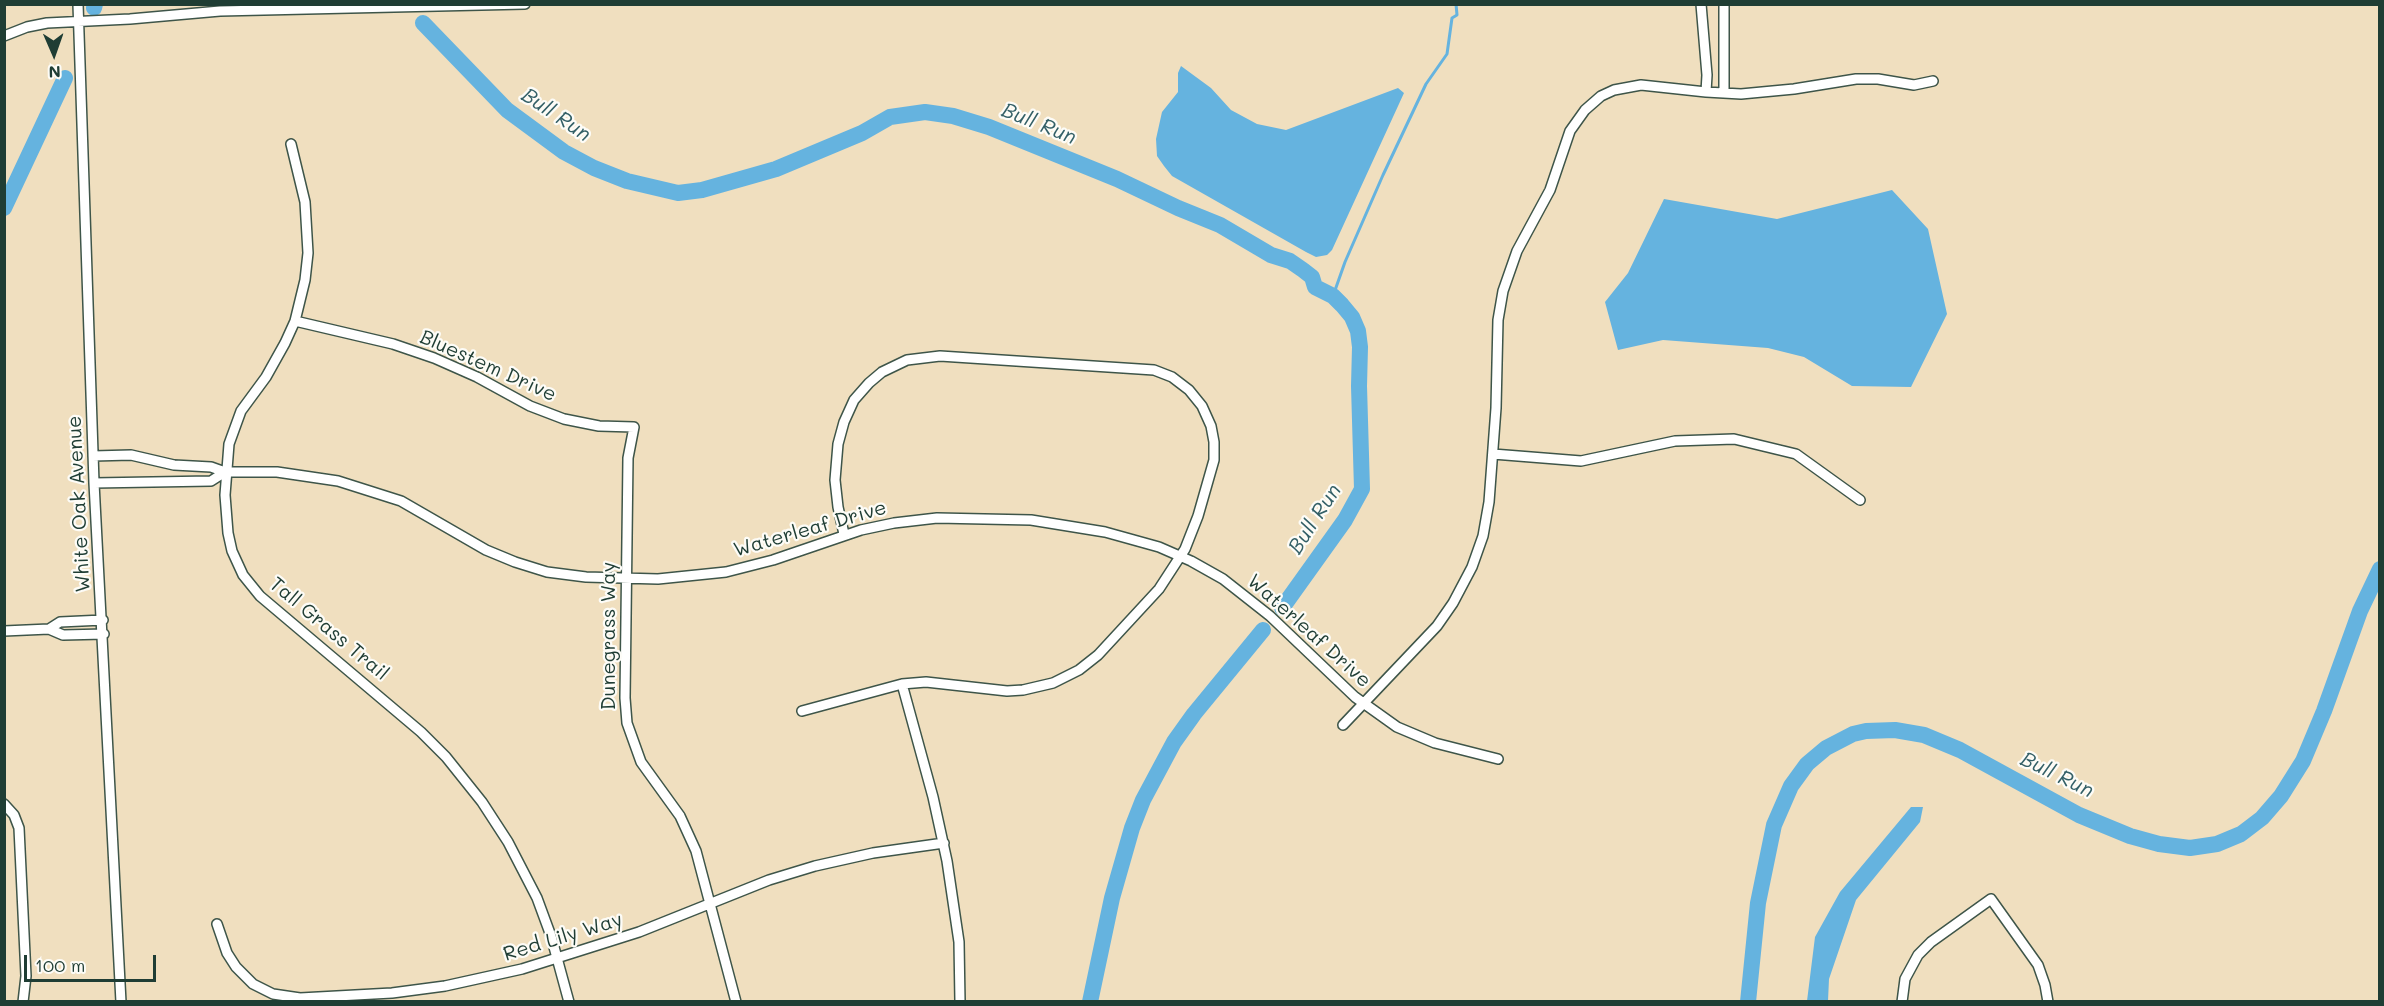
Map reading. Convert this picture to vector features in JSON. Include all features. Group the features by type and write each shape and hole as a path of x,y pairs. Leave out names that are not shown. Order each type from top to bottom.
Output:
{"street":[{"name":"White Oak Avenue","path":"78,4 94,483 104,634 121,1002"},
{"path":"4,36 36,24 220,11 525,4"},
{"path":"1701,4 1707,75 1706,92"},
{"path":"1724,4 1724,93"},
{"path":"1343,725 1437,626 1466,580 1478,551 1486,518 1496,408 1498,320 1503,291 1517,251 1550,190 1573,125 1595,100 1621,88 1647,85 1724,93 1784,91 1856,79 1878,79 1914,85 1933,81"},
{"name":"Tall Grass Trail","path":"291,144 303,189 307,227 305,280 295,321 274,365 237,419 229,444 225,472 228,534 235,559 248,582 267,603 403,715 457,770 482,802 518,860 545,917 569,1002"},
{"name":"Bluestem Drive","path":"295,321 393,344 434,358 530,406 564,419 599,426 633,427"},
{"path":"802,711 902,684 926,682 1016,691 1038,688 1067,678 1085,666 1159,590 1181,556 1194,529 1212,466 1213,433 1202,406 1189,390 1165,374 1138,368 940,356 914,358 882,372 864,388 854,400 840,434 835,480 844,534"},
{"name":"Dunegrass Way","path":"633,427 628,458 625,698 628,729 641,762 673,805 696,851 736,1002"},
{"path":"1492,454 1581,461 1675,441 1734,439 1796,453 1860,500"},
{"name":"Waterleaf Drive","path":"93,456 138,456 181,466 211,466 225,472 295,473 351,484 401,501 486,550 515,562 567,575 673,579 726,572 772,560 844,534 894,523 937,518 1009,518 1051,522 1105,532 1159,547 1181,556 1239,590 1363,704 1387,720 1418,737 1498,759"},
{"name":"Waterleaf Drive","path":"94,483 212,482 225,472"},
{"path":"49,629 60,622 103,620"},
{"path":"4,631 49,629 63,635 104,634"},
{"path":"902,684 944,843 959,942 960,1002"},
{"path":"4,804 14,814 19,828 26,976 23,1002"},
{"name":"Red Lily Way","path":"217,924 227,953 236,967 254,984 273,994 292,998 326,998 420,990 493,976 558,958 639,932 769,880 816,866 873,853 944,843"},
{"path":"1902,1002 1905,978 1918,955 1931,942 1991,899 2038,965 2045,984 2048,1002"},
{"path":"420,990 422,1002"}],"water":[{"path":"1181,66 1211,88 1231,110 1257,124 1286,130 1398,88 1404,93 1332,250 1327,255 1316,257 1306,252 1172,176 1164,166 1157,156 1156,139 1162,112 1178,92 1178,73"},
{"path":"1892,190 1928,229 1947,314 1911,387 1852,386 1804,357 1768,348 1663,340 1618,350 1605,302 1628,273 1664,199 1777,219"},
{"path":"1911,807 1923,807 1920,822 1856,900 1829,979 1828,1001 1807,1001 1815,937 1840,892"}],"waterway":[{"name":"Bull Run","path":"94,8 95,4"},
{"path":"1333,296 1345,262 1383,175 1426,84 1447,54 1452,18 1457,15 1456,4"},
{"name":"Bull Run","path":"423,23 507,110 564,152 594,168 627,181 678,193 702,190 776,169 862,133 890,117 925,112 953,116 989,127 1117,179 1220,225 1271,255 1290,261 1312,277 1315,287 1333,296 1342,305 1352,317 1358,331 1362,489 1345,520 1282,608"},
{"name":"Bull Run","path":"4,208 65,78"},
{"name":"Bull Run","path":"1748,1002 1758,903 1774,825 1791,786 1807,764 1826,748 1853,734 1866,731 1895,730 1924,735 1960,750 2079,815 2130,836 2159,844 2190,848 2217,844 2241,834 2262,818 2281,796 2303,761 2324,711 2360,611 2380,569"},
{"name":"Bull Run","path":"1090,1002 1112,898 1132,828 1143,800 1174,742 1263,630"}]}
